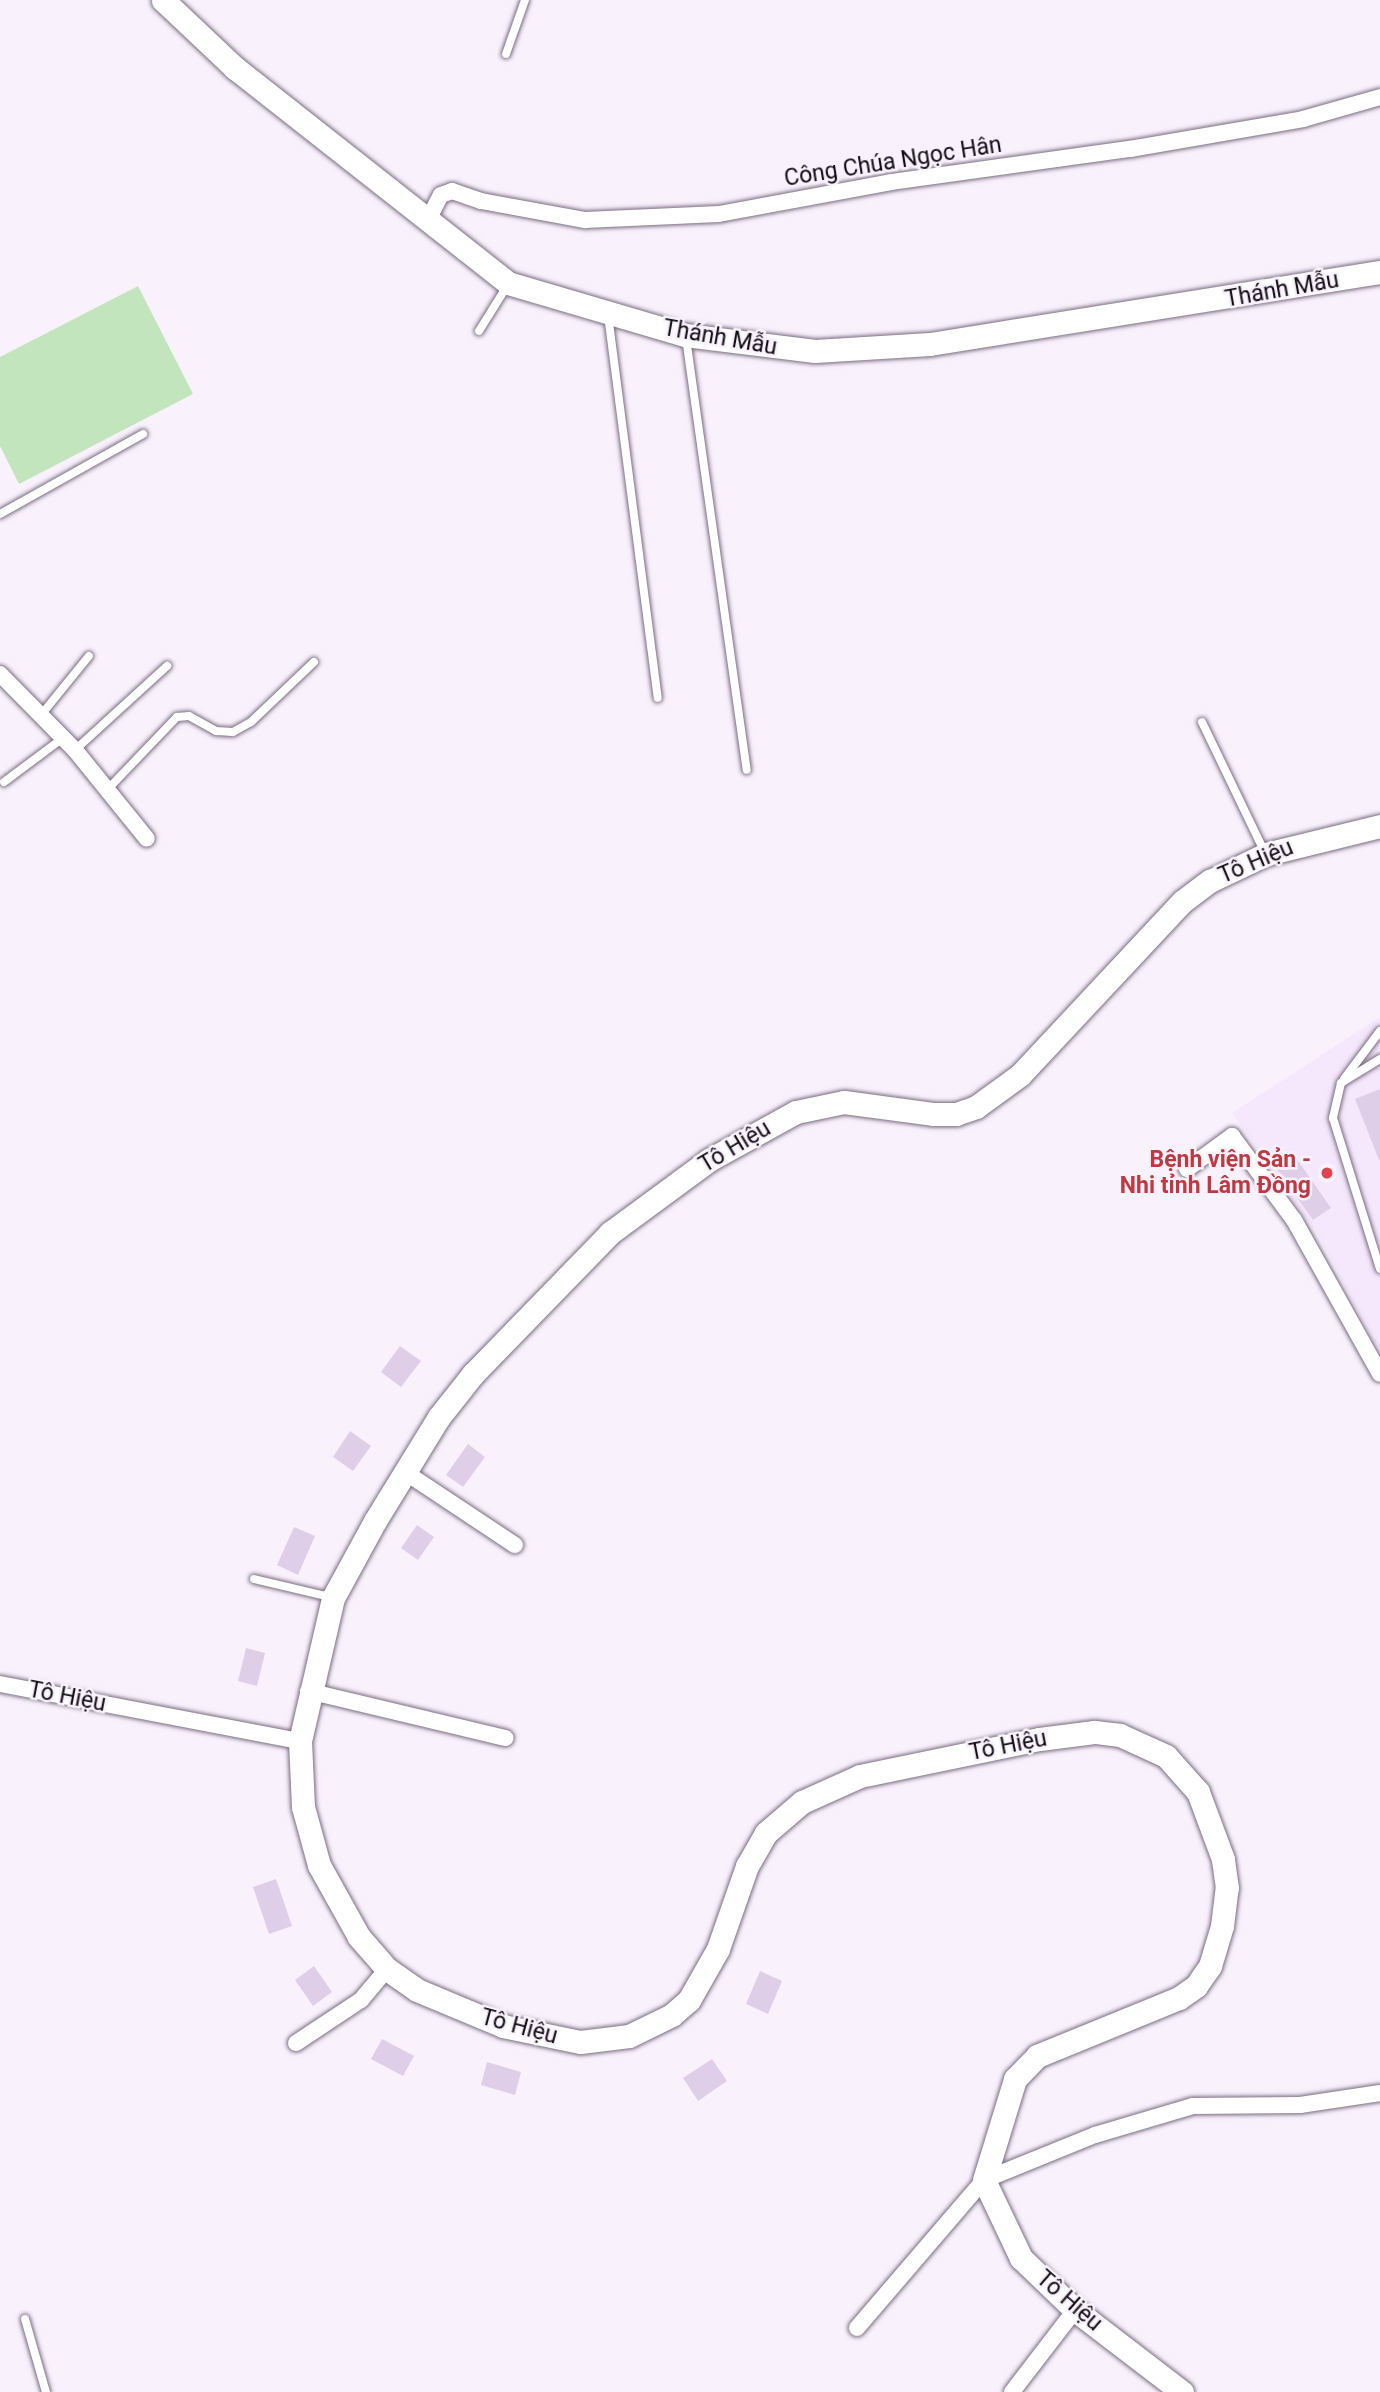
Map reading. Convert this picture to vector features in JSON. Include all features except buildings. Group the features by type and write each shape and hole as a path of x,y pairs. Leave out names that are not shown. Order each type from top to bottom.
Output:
{"street":[{"name":"Thánh Mẫu","path":"163,0 235,68 509,283 685,335 815,351 930,344 1380,272"},
{"name":"Công Chúa Ngọc Hân","path":"428,220 441,195 452,191 481,201 585,220 719,215 891,182 1130,149 1289,121 1380,97"},
{"path":"0,674 75,750 148,839"},
{"name":"Tô Hiệu","path":"1182,2392 1075,2310 1021,2258 984,2180 1003,2109 1026,2066 1054,2046 1122,2025 1179,1998 1196,1986 1216,1949 1227,1888 1217,1836 1198,1792 1180,1768 1134,1738 1094,1732 1039,1738 860,1776 802,1802 775,1822 753,1855 718,1949 689,2000 663,2021 629,2036 580,2042 502,2026 417,1990 387,1969 359,1937 319,1865 303,1807 299,1741 308,1691 333,1598 405,1472 439,1417 510,1333 610,1233 664,1192 763,1129 811,1107 844,1102 957,1114 976,1107 1020,1074 1183,901 1238,864 1266,854 1380,826"},
{"path":"1187,1169 1232,1136 1294,1220 1380,1374"},
{"path":"405,1472 515,1545"},
{"name":"Tô Hiệu","path":"0,1684 299,1741"},
{"path":"308,1691 505,1738"},
{"path":"296,2043 361,2000 387,1969"},
{"path":"857,2328 984,2180 1094,2135 1193,2106 1300,2105 1380,2092"},
{"path":"1012,2392 1075,2310"}],"lane":[{"path":"506,54 525,0"},
{"path":"479,331 509,283"},
{"path":"608,312 658,698"},
{"path":"685,335 747,770"},
{"path":"0,514 144,433"},
{"path":"41,715 89,656"},
{"path":"107,790 177,717 189,716 216,731 233,732 251,722 314,662"},
{"path":"75,750 167,666"},
{"path":"1202,722 1266,854"},
{"path":"4,782 63,738"},
{"path":"1380,1031 1340,1083 1333,1118 1380,1269"},
{"path":"1340,1083 1380,1059"},
{"path":"254,1579 333,1598"},
{"path":"25,2319 46,2392"}],"shaded area":[{"name":"Bệnh viện Sản - Nhi tỉnh Lâm Đồng","path":"1380,1017 1380,1353 1317,1233 1232,1113"}],"green space":[{"path":"138,286 193,394 19,484 0,446 0,357"}],"place":[{"name":"Bệnh viện Sản - Nhi tỉnh Lâm Đồng","path":"1327,1173"}]}
